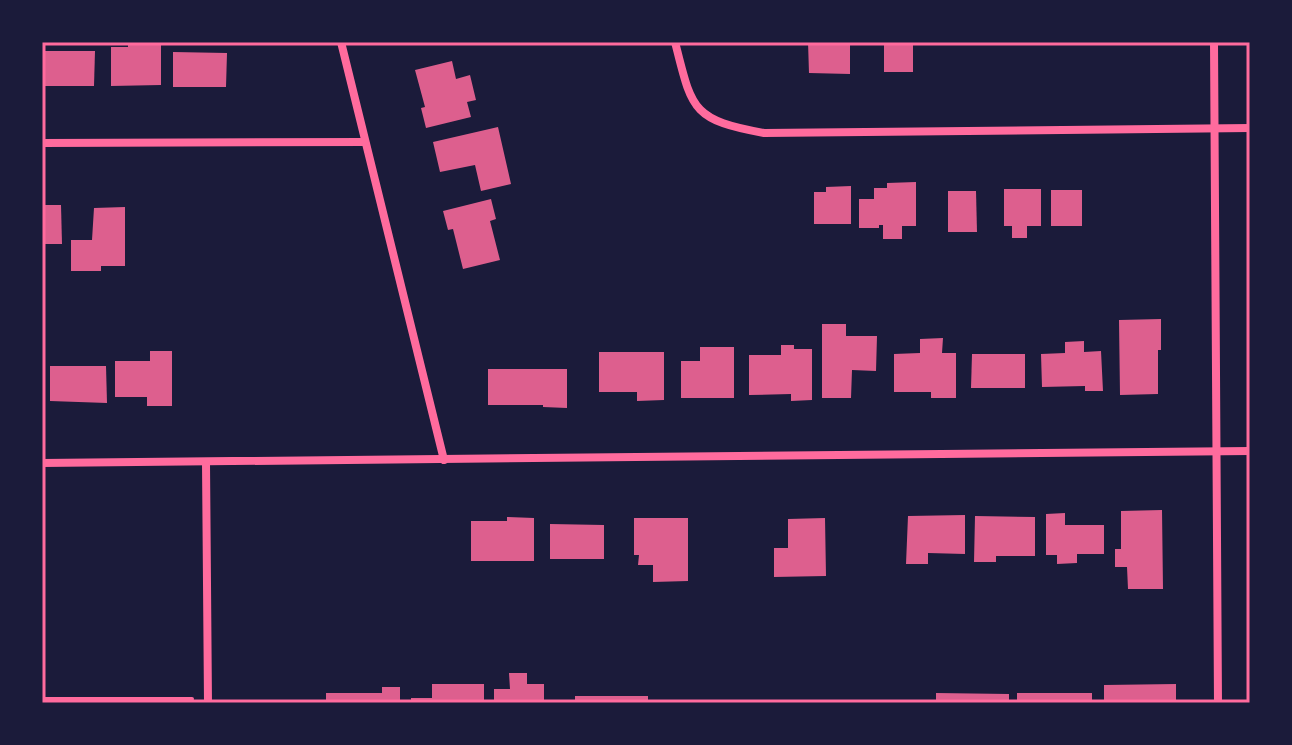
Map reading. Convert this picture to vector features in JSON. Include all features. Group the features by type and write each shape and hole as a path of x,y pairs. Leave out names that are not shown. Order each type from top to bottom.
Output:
{"street":[{"path":"341,42 444,460"},
{"path":"675,42 689,96 704,114 729,127 764,133 1250,128"},
{"path":"1214,42 1218,703"},
{"path":"42,143 365,142"},
{"path":"42,463 1250,451"},
{"path":"206,463 208,701"}],"path":[{"path":"42,699 208,701"}],"building":[{"path":"128,42 161,42 161,85 111,86 111,47 128,47"},
{"path":"808,42 850,42 850,74 809,73"},
{"path":"884,42 913,42 913,72 884,72"},
{"path":"42,51 95,51 94,86 42,86"},
{"path":"173,52 227,53 226,87 173,87"},
{"path":"452,61 456,79 470,75 476,100 467,102 471,117 426,128 421,108 425,107 415,70"},
{"path":"498,127 511,184 481,191 475,165 440,172 433,142"},
{"path":"916,182 916,226 902,226 902,239 883,239 883,225 879,228 859,228 859,199 874,199 874,188 887,188 887,183"},
{"path":"851,186 851,224 814,224 814,192 826,192 826,187"},
{"path":"1004,189 1041,189 1041,226 1027,226 1027,238 1012,238 1012,226 1004,226"},
{"path":"1051,190 1082,190 1082,226 1051,226"},
{"path":"948,191 976,191 977,232 948,232"},
{"path":"491,199 496,219 490,221 500,260 463,269 453,229 448,230 443,211"},
{"path":"42,205 61,205 62,244 42,244"},
{"path":"125,207 125,266 101,266 101,271 71,271 71,240 92,240 94,208"},
{"path":"1161,319 1158,394 1120,395 1119,320"},
{"path":"822,324 846,324 846,336 877,336 876,371 852,370 851,398 822,398"},
{"path":"943,338 942,353 956,353 956,398 931,398 931,392 894,392 894,354 920,353 920,339"},
{"path":"1084,341 1084,352 1101,351 1103,391 1085,391 1085,386 1042,387 1041,354 1065,353 1065,342"},
{"path":"781,345 812,349 812,400 791,401 791,394 749,395 749,355 781,355"},
{"path":"700,347 734,347 734,398 681,398 681,361 700,361"},
{"path":"150,351 172,351 172,406 147,406 147,397 115,397 115,361 150,361"},
{"path":"599,352 664,352 664,400 637,401 637,392 599,392"},
{"path":"972,354 1025,354 1025,388 971,388"},
{"path":"50,366 106,366 107,403 50,401"},
{"path":"488,369 567,369 567,408 488,405"},
{"path":"1162,510 1163,589 1128,589 1127,567 1115,567 1115,549 1121,549 1121,511"},
{"path":"1065,513 1065,525 1104,525 1104,554 1077,554 1077,563 1057,564 1057,555 1046,555 1046,514"},
{"path":"965,515 965,554 928,553 928,564 906,564 908,516"},
{"path":"975,516 1035,517 1035,556 996,556 996,562 974,562"},
{"path":"507,517 534,518 534,561 471,561 471,521 507,521"},
{"path":"634,518 688,518 688,581 653,582 653,565 638,565 639,555 634,555"},
{"path":"825,518 826,576 774,577 774,548 788,548 788,519"},
{"path":"550,524 604,525 604,559 550,559"},
{"path":"509,673 527,673 527,684 544,684 544,700 566,700 566,703 494,703 494,689 510,689"},
{"path":"432,684 484,684 484,703 411,703 411,698 432,698"},
{"path":"1176,684 1176,703 1104,703 1104,685"},
{"path":"382,687 400,687 400,703 326,703 326,693 382,693"},
{"path":"936,693 1009,694 1009,703 936,703"},
{"path":"1017,693 1092,693 1092,703 1017,703"},
{"path":"575,696 648,696 648,703 575,703"}]}
